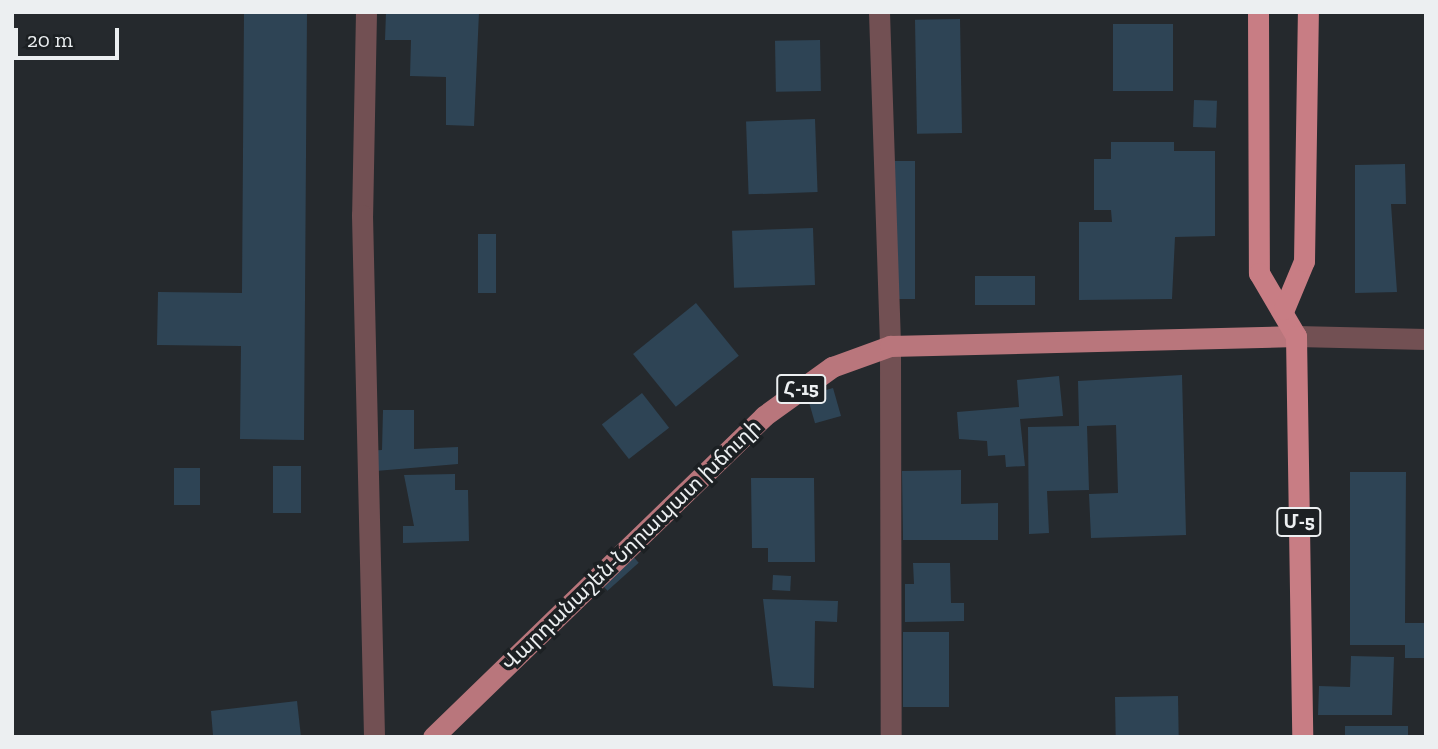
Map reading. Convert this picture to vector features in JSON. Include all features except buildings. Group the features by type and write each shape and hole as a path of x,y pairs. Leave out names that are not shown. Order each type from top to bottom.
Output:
{"highway":[{"name":"Մ-5","path":"1258,12 1259,273 1284,309 1296,336 1302,737"},
{"path":"1284,309 1304,261 1308,12"}],"main road":[{"name":"Վարդանաշեն-Նորապատ խճուղի","path":"433,737 764,415 832,367 890,346 1296,336"}],"street":[{"path":"366,12 362,215 374,737"},
{"path":"879,12 890,346 891,737"},
{"path":"1296,336 1426,339"}]}
